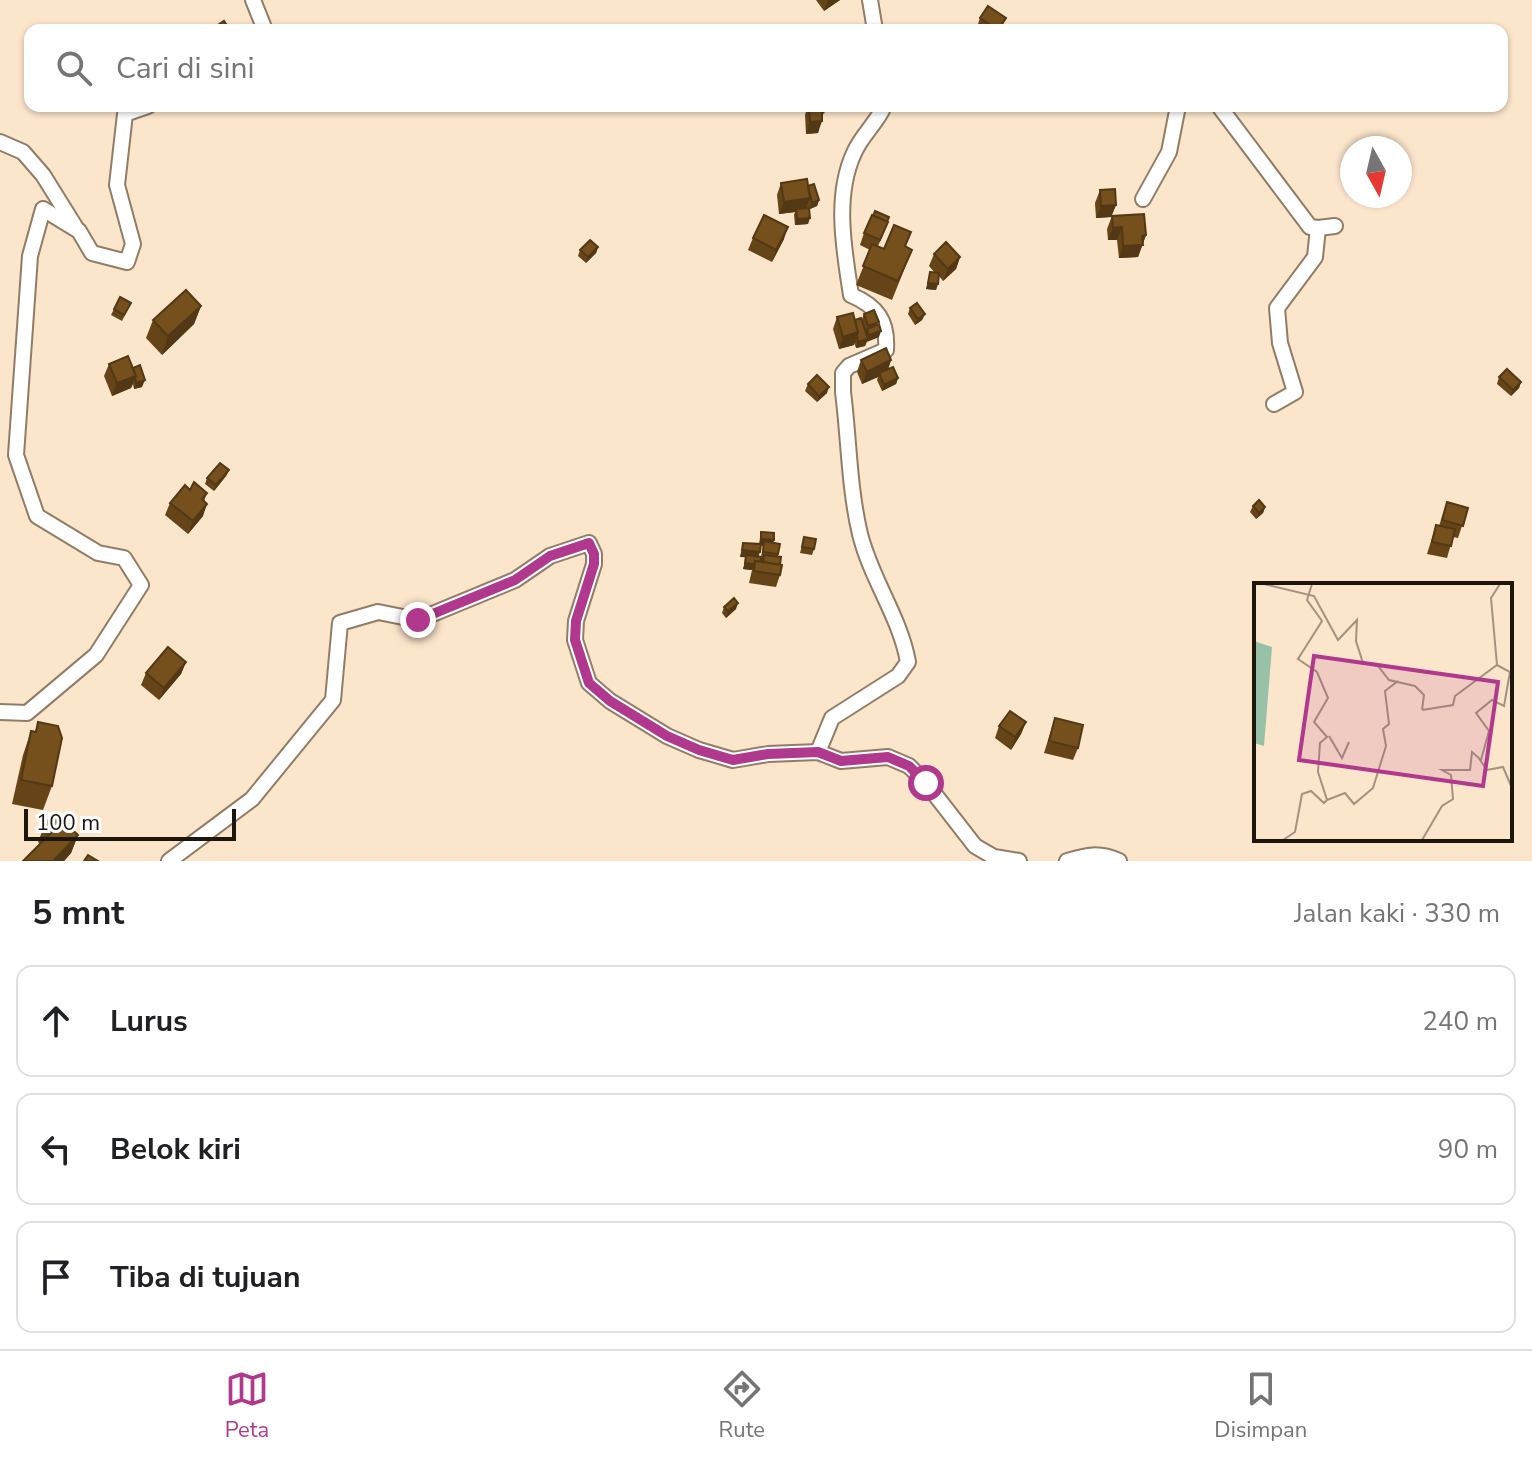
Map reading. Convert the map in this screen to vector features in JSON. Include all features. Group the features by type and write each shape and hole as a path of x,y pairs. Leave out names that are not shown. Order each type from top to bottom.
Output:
{"street":[{"path":"253,0 263,24"},
{"path":"870,0 874,24"},
{"path":"0,142 23,152 43,175 92,253 127,262 133,244 117,185 125,114 131,112"},
{"path":"818,752 832,718 898,676 908,662 904,638 881,592 860,535 843,392 843,373 849,366 886,350 887,333 879,317 870,304 851,295 842,208 846,174 854,151 880,112"},
{"path":"1143,199 1169,152 1177,112"},
{"path":"1224,112 1310,227 1335,226"},
{"path":"0,712 27,713 96,655 141,585 124,558 98,553 37,516 16,455 30,256 43,209 79,231"},
{"path":"1274,404 1295,392 1280,343 1277,308 1315,257 1318,228"},
{"path":"169,861 252,799 333,700 340,623 378,612 418,620 515,580 550,556 589,543 594,564 576,621 575,640 589,683 610,701 667,736 733,760 768,754 818,752 841,761 888,757 909,766 944,804 956,825 975,846 994,857 1019,861"},
{"path":"1067,861 1090,854 1106,855 1119,861"}],"building":[{"path":"988,6 1006,18 1002,24 989,24 980,18"},
{"path":"809,112 822,112 822,121 810,122"},
{"path":"807,179 810,198 784,202 781,183"},
{"path":"814,184 819,200 812,203 808,186"},
{"path":"1115,189 1116,205 1101,206 1100,190"},
{"path":"809,208 810,218 797,219 796,209"},
{"path":"875,211 889,217 887,222 873,216"},
{"path":"1144,214 1146,235 1142,236 1143,245 1123,246 1122,227 1113,228 1112,216"},
{"path":"764,215 788,227 776,250 753,238"},
{"path":"872,215 888,222 880,240 864,233"},
{"path":"894,225 911,232 905,246 912,250 898,281 863,266 872,244 884,249"},
{"path":"590,240 598,247 588,257 580,250"},
{"path":"946,242 960,257 948,269 934,254"},
{"path":"930,272 939,273 938,284 928,283"},
{"path":"186,290 201,306 168,336 153,320"},
{"path":"120,297 131,303 124,315 114,309"},
{"path":"917,303 925,314 918,319 910,308"},
{"path":"874,310 879,322 868,326 864,314"},
{"path":"853,313 858,332 843,337 837,317"},
{"path":"861,318 868,339 858,342 855,320"},
{"path":"879,324 881,331 869,335 867,329"},
{"path":"886,348 891,360 867,372 861,360"},
{"path":"128,356 136,376 117,383 109,364"},
{"path":"140,365 145,380 136,383 133,368"},
{"path":"893,367 898,378 884,385 879,373"},
{"path":"1507,369 1521,382 1513,390 1499,377"},
{"path":"817,375 829,387 819,396 808,384"},
{"path":"220,463 229,470 216,485 207,478"},
{"path":"194,482 207,493 202,499 207,504 193,521 170,503 185,485 190,490"},
{"path":"1259,500 1265,507 1259,513 1253,506"},
{"path":"1447,502 1468,508 1463,526 1442,520"},
{"path":"1436,525 1455,529 1451,546 1432,542"},
{"path":"761,532 774,533 774,540 761,539"},
{"path":"804,537 816,539 814,549 802,547"},
{"path":"764,541 780,544 778,554 763,552"},
{"path":"743,543 761,544 760,552 742,550"},
{"path":"746,555 761,557 761,562 745,563"},
{"path":"764,555 781,557 780,565 763,562"},
{"path":"755,561 782,565 780,575 754,571"},
{"path":"734,598 738,603 728,611 724,607"},
{"path":"168,647 186,662 164,688 146,673"},
{"path":"1010,711 1026,722 1015,737 999,726"},
{"path":"1055,718 1083,725 1078,748 1049,741"},
{"path":"38,722 58,726 62,738 52,786 21,780 31,731 36,732"},
{"path":"55,813 78,835 53,861 23,861 53,831 45,824"},
{"path":"88,855 98,861 84,861"}],"route":[{"path":"418,620 515,580 550,556 589,543 594,564 576,621 575,640 589,683 610,701 667,736 733,760 768,754 818,752 841,761 888,757 909,766 926,783"}]}
